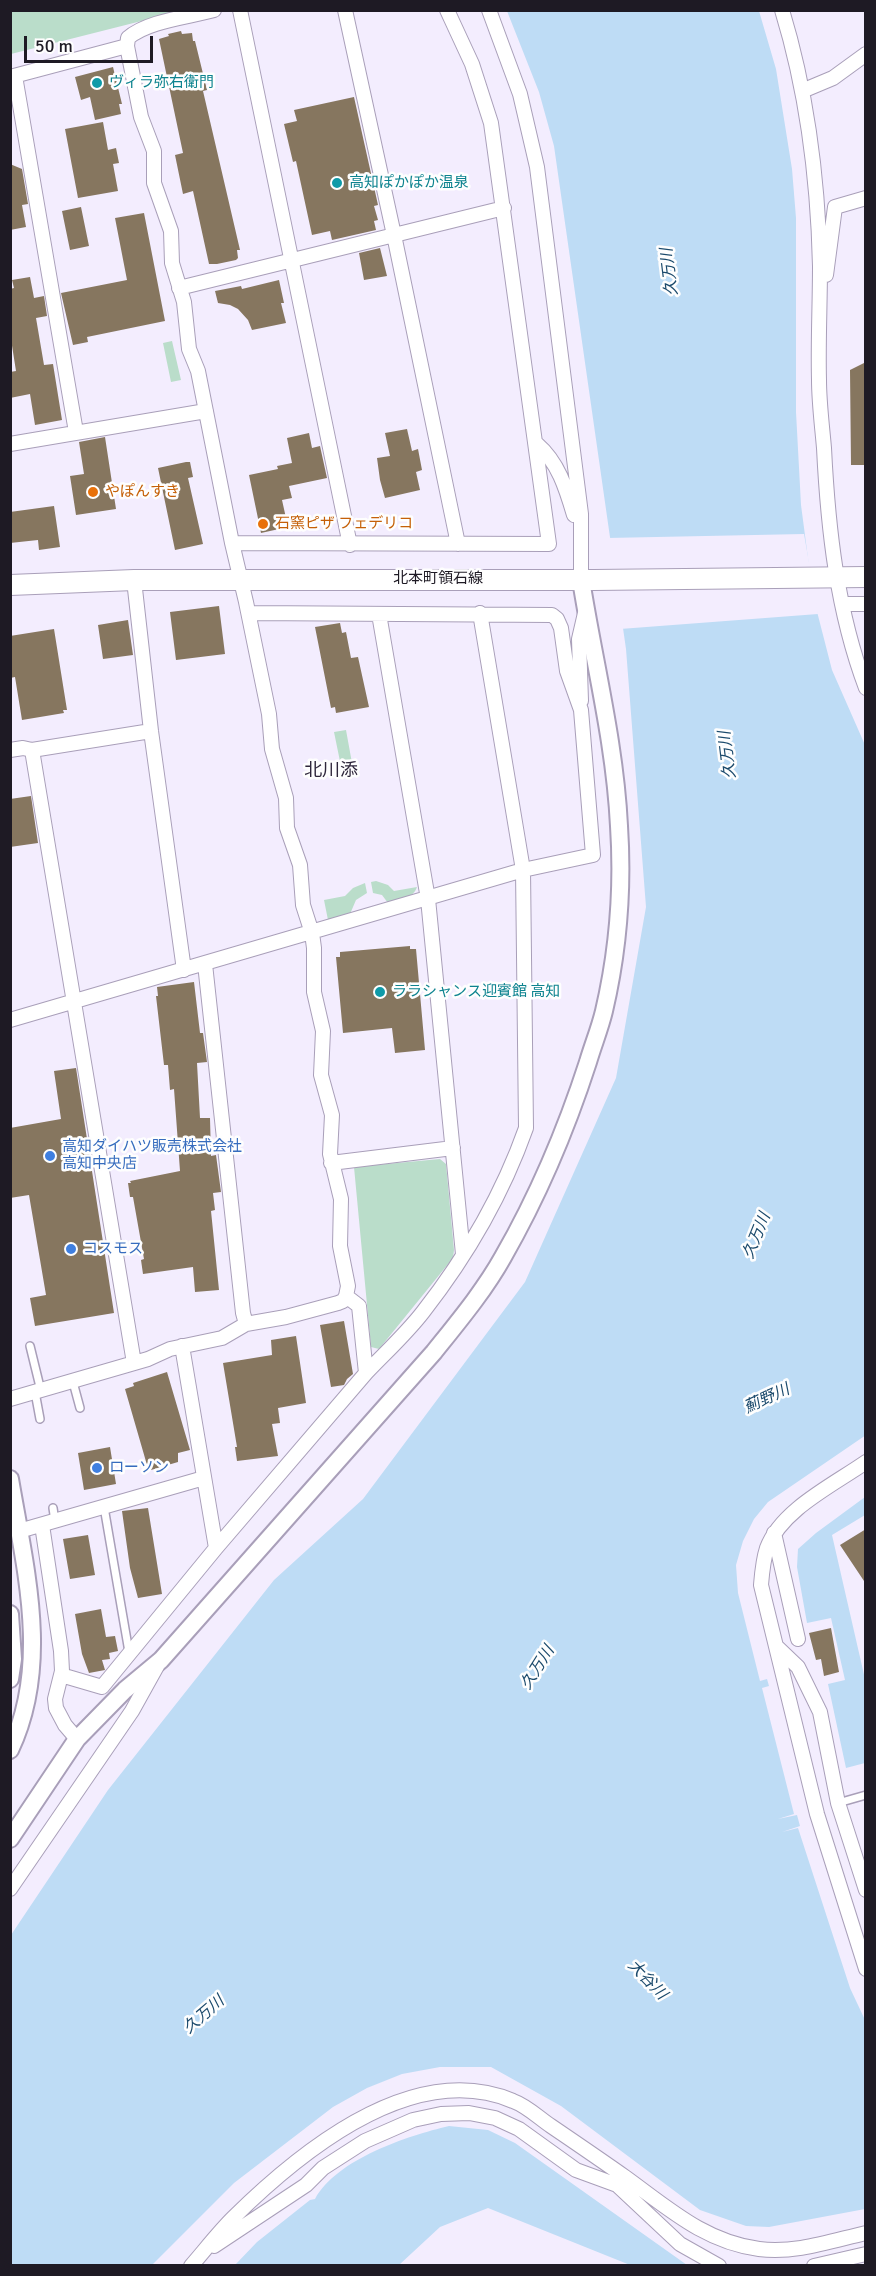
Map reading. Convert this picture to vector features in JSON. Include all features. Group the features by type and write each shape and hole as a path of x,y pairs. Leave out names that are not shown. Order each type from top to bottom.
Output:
{"main road":[{"name":"北本町領石線","path":"10,585 239,579 588,580 866,577"}],"street":[{"path":"10,1399 73,1382 182,1346 222,1338 246,1323 285,1317 338,1303 346,1296 347,1278 340,1246 341,1199 330,1144 332,1114 321,1075 323,1031 314,992 312,933 303,905 300,865 288,828 286,798 272,749 269,714 249,613 239,579 198,371 185,332 186,316 172,263 171,231 154,183 154,151 141,117 127,46 128,38 135,32 214,10"},
{"path":"240,10 350,545"},
{"path":"345,10 458,544"},
{"path":"232,543 549,544 491,123 472,64 447,10"},
{"path":"489,10 520,94 537,167 581,514 580,532"},
{"path":"782,10 805,90 815,177 819,279 819,382 831,576 843,604 858,669 866,688"},
{"path":"76,432 13,76 127,46"},
{"path":"805,90 833,78 866,54"},
{"path":"819,279 826,277 835,207 866,198"},
{"path":"179,288 504,208"},
{"path":"10,444 206,411"},
{"path":"10,1020 523,870 593,855 581,710 579,639 586,611 588,580 580,532 566,487 550,455 537,444"},
{"path":"134,580 151,731 184,970"},
{"path":"843,604 866,604"},
{"path":"10,1839 77,1739 125,1690 161,1660 434,1352 466,1311 502,1258 542,1182 575,1102 604,1012 616,950 620,827 615,773 586,611"},
{"path":"249,613 544,613 552,615 557,619 561,628 567,671 581,710"},
{"path":"61,1675 102,1687 216,1548 366,1373 422,1313 463,1254 514,1161 526,1128 523,870 480,613"},
{"path":"379,614 390,714 421,878 428,899 463,1254"},
{"path":"10,750 23,748 32,750 151,731"},
{"path":"32,750 134,1363"},
{"path":"205,964 246,1323"},
{"path":"332,1163 453,1148"},
{"path":"346,1296 359,1306 366,1373"},
{"path":"182,1346 216,1548"},
{"path":"866,1462 788,1516 774,1533 763,1565 761,1585 817,1814 866,1969"},
{"path":"19,1531 50,1518 104,1507 204,1478"},
{"path":"10,1479 29,1589 33,1639 27,1704 10,1750"},
{"path":"50,1518 61,1651 61,1675 55,1699 56,1708 65,1725 77,1739"},
{"path":"774,1533 798,1639"},
{"path":"10,1614 13,1659 10,1678"},
{"path":"776,1646 798,1667 820,1712 838,1803 866,1890"},
{"path":"10,1889 132,1711 161,1660"},
{"path":"191,2265 232,2220 266,2188 342,2130 392,2104 421,2095 458,2090 483,2092 516,2102 615,2170 686,2223 720,2241 779,2250 866,2233"},
{"path":"204,2252 250,2224 306,2185 323,2168 365,2141 413,2120 441,2114 469,2113 495,2118 519,2129 576,2170 617,2185 680,2244 719,2265"},
{"path":"814,2265 866,2254"}],"lane":[{"path":"30,1346 38,1391 40,1419"},
{"path":"73,1382 80,1408"},
{"path":"104,1507 129,1653"},
{"path":"838,1803 866,1795"}],"green space":[{"path":"11,10 181,11 11,54"},
{"path":"172,341 181,380 171,382 163,343"},
{"path":"346,730 354,774 343,776 334,732"},
{"path":"376,881 388,885 394,891 417,887 409,896 388,903 382,895 373,893 371,882"},
{"path":"365,883 367,893 356,900 350,914 328,920 324,900 345,896 353,888"},
{"path":"440,1159 446,1164 453,1258 379,1349 371,1347 354,1167"}],"water":[{"path":"507,11 759,11 776,69 792,169 796,218 796,412 801,505 813,596 832,670 865,745 866,1435 768,1502 754,1519 743,1541 736,1565 738,1593 760,1681 767,1679 769,1686 762,1688 794,1814 778,1819 797,1815 800,1826 782,1832 798,1828 850,1988 865,2020 865,2209 769,2227 746,2226 700,2210 561,2106 491,2067 440,2067 402,2074 367,2088 333,2107 234,2183 152,2265 11,2266 11,1935 108,1790 274,1580 363,1499 525,1282 616,1078 646,907 626,649 554,146 539,92"},
{"path":"865,1497 865,1515 832,1535 865,1679 865,1763 846,1768 828,1684 845,1680 831,1618 807,1623 797,1567 798,1549"},
{"path":"449,2126 488,2130 515,2143 687,2265 630,2265 488,2208 440,2227 399,2265 235,2265 257,2242 310,2200 315,2199 325,2185 339,2172 374,2151 413,2136"}],"pier":[{"path":"804,534 818,614 620,629 607,538"}],"building":[{"path":"181,31 182,34 192,33 193,41 195,41 207,90 203,91 240,250 237,250 236,260 217,264 209,264 193,191 183,194 175,155 183,153 159,39"},
{"path":"113,67 122,104 119,104 121,114 95,120 90,97 81,100 75,77"},
{"name":"高知ぽかぽか温泉","path":"354,97 378,205 374,206 378,220 374,221 376,230 332,240 330,231 312,235 296,161 293,162 284,124 297,121 294,110"},
{"path":"103,122 108,150 116,148 119,163 113,164 118,191 78,198 65,129"},
{"path":"10,164 22,169 28,204 22,205 26,227 10,230"},
{"path":"81,207 89,246 70,250 62,211"},
{"path":"144,213 165,321 87,337 88,342 73,345 61,293 127,280 115,218"},
{"path":"380,248 387,276 364,280 359,253"},
{"path":"30,277 34,298 44,296 47,316 36,318 44,365 53,364 62,420 35,425 30,394 10,398 10,372 16,371 10,333 10,289 14,288 12,280"},
{"path":"279,280 286,323 252,330 248,320 238,309 218,303 215,291 241,286 242,289"},
{"path":"866,362 866,465 851,465 850,370"},
{"path":"407,429 412,451 418,449 422,470 416,472 420,490 385,498 377,458 390,456 385,433"},
{"path":"309,433 312,448 320,446 327,478 289,486 292,498 282,500 288,527 261,533 249,475 278,469 277,466 292,463 287,438"},
{"name":"やぽんすき","path":"105,437 116,509 76,515 70,476 84,474 79,442"},
{"path":"190,462 193,477 188,478 203,544 175,550 158,468"},
{"path":"54,506 60,547 39,550 38,540 10,543 10,512"},
{"path":"219,606 225,654 176,660 170,612"},
{"path":"128,620 133,655 103,659 98,625"},
{"path":"340,623 342,633 346,632 351,658 358,657 369,707 336,713 335,707 331,708 315,627"},
{"path":"54,629 67,710 63,710 64,713 22,720 15,677 10,678 10,636"},
{"path":"31,796 38,843 10,847 10,799"},
{"name":"ララシャンス迎賓館 高知","path":"410,946 410,949 416,949 425,1050 395,1053 392,1028 343,1033 336,957 340,957 340,952"},
{"path":"194,982 200,1033 203,1033 207,1062 197,1063 200,1118 210,1118 211,1156 216,1155 221,1192 213,1193 215,1210 211,1211 219,1290 195,1292 193,1267 143,1274 141,1260 144,1259 133,1197 130,1197 128,1183 180,1171 174,1089 170,1090 168,1065 164,1065 156,996 158,996 157,987"},
{"path":"76,1068 114,1313 35,1326 30,1298 46,1295 29,1195 10,1198 10,1128 61,1119 54,1071"},
{"path":"344,1321 353,1374 344,1385 331,1387 320,1325"},
{"path":"296,1336 306,1403 278,1408 280,1423 272,1424 278,1456 237,1461 235,1447 237,1447 223,1363 272,1355 271,1340"},
{"path":"167,1372 190,1450 178,1453 178,1462 151,1470 147,1465 125,1389 134,1386 133,1383"},
{"name":"ローソン","path":"110,1447 116,1484 84,1490 78,1453"},
{"path":"148,1508 162,1594 138,1598 130,1568 122,1511"},
{"path":"866,1529 866,1584 840,1545"},
{"path":"88,1535 95,1575 70,1579 63,1539"},
{"path":"101,1609 106,1637 115,1636 118,1651 109,1653 110,1659 102,1660 105,1670 89,1673 82,1654 75,1614"},
{"path":"831,1628 839,1672 824,1676 821,1659 816,1660 809,1633"}],"place":[{"name":"ヴィラ弥右衛門","path":"97,83"},
{"name":"高知ぽかぽか温泉","path":"337,183"},
{"name":"やぽんすき","path":"93,492"},
{"name":"石窯ピザ フェデリコ","path":"263,524"},
{"name":"ララシャンス迎賓館 高知","path":"380,992"},
{"name":"高知ダイハツ販売株式会社 高知中央店","path":"50,1156"},
{"name":"コスモス","path":"71,1249"},
{"name":"ローソン","path":"97,1468"}],"district":[{"name":"北川添","path":"331,771"}],"water label":[{"name":"久万川","path":"670,272"},
{"name":"久万川","path":"728,755"},
{"name":"久万川","path":"757,1236"},
{"name":"薊野川","path":"767,1399"},
{"name":"久万川","path":"538,1668"},
{"name":"大谷川","path":"647,1980"},
{"name":"久万川","path":"204,2015"}]}
